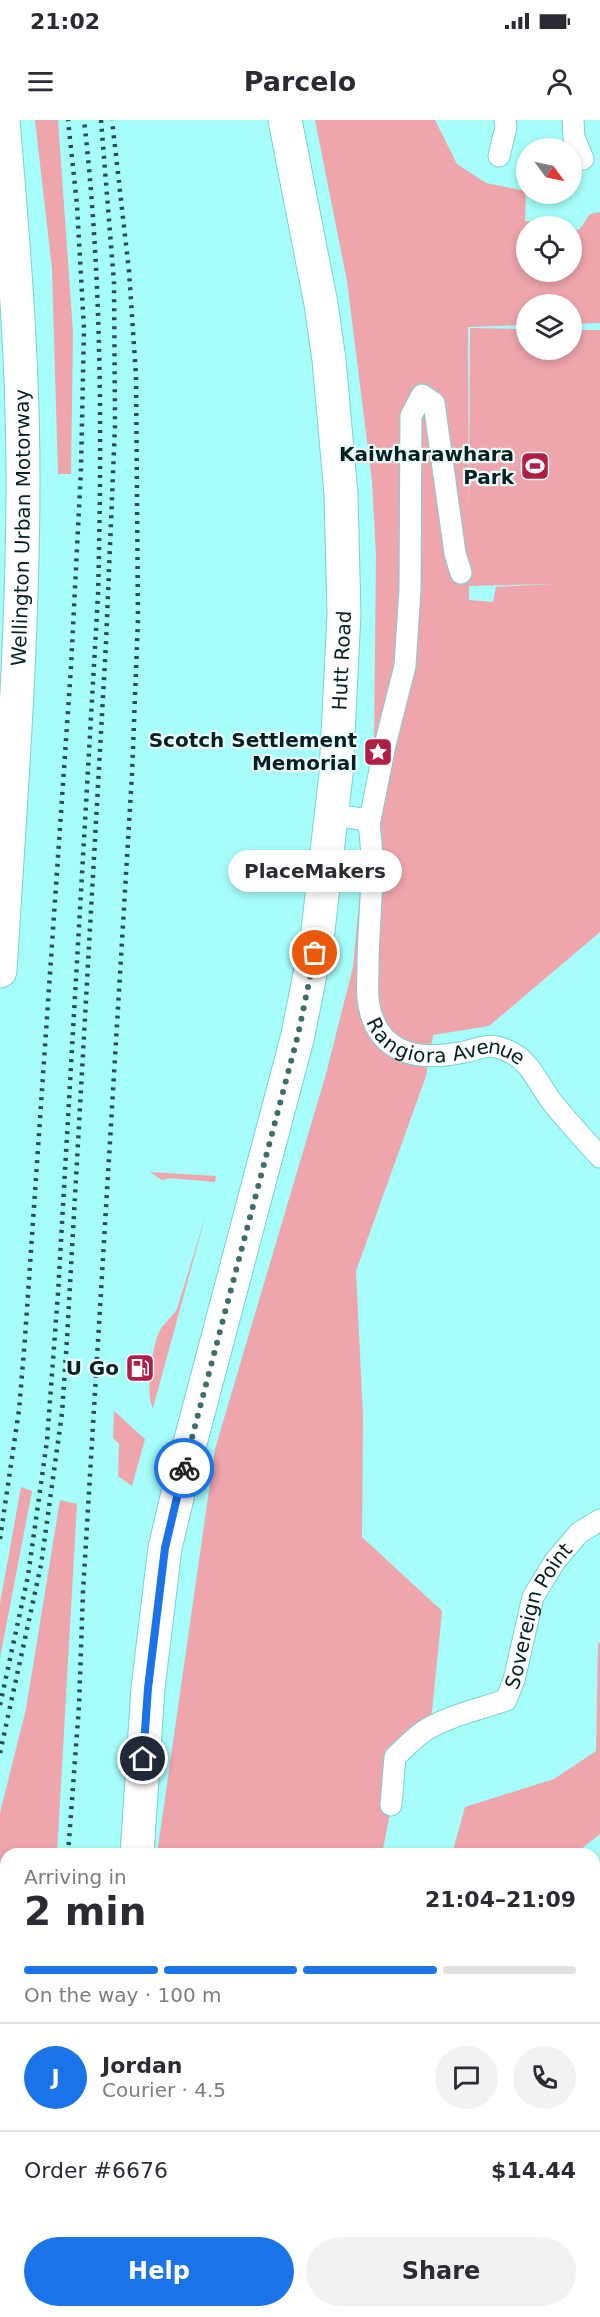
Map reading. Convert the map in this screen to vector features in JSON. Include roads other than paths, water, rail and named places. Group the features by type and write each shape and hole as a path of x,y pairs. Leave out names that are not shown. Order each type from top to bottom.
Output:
{"main road":[{"name":"Wellington Urban Motorway","path":"0,971 20,615 23,478 18,301 3,120"},
{"name":"Hutt Road","path":"138,1848 148,1688 165,1548 189,1447 298,1035 317,939 333,815 343,645 341,494 329,360 321,304 285,120"},
{"name":"Hutt Road","path":"118,1848 148,1688"}],"street":[{"path":"499,156 506,127 505,120"},
{"path":"573,120 574,138 583,159"},
{"name":"Rangiora Avenue","path":"461,573 455,553 434,403 422,394 411,416 410,590 405,666 385,745 369,825 372,862 368,999 374,1022 385,1040 394,1047 414,1055 463,1052 487,1045 509,1051 527,1064 551,1100 600,1157"},
{"path":"333,815 362,819 369,825"},
{"name":"Sovereign Point","path":"391,1805 395,1757 407,1746 429,1728 506,1700 514,1680 533,1597 555,1561 579,1533 600,1520"}],"railway":[{"path":"0,1539 19,1410 25,1338 71,667 81,469 84,329 77,205 68,120"},
{"path":"0,1705 28,1576 47,1441 58,1293 98,595 99,357 94,238 84,120"},
{"path":"0,1753 41,1565 62,1413 67,1339 106,643 115,425 114,283 101,120"},
{"path":"68,1848 79,1706 83,1592 132,774 138,619 136,376 129,271 112,120"}],"place":[{"name":"Kaiwharawhara Park","path":"535,466"},
{"name":"Scotch Settlement Memorial","path":"378,752"},
{"name":"PlaceMakers","path":"315,953"},
{"name":"U Go","path":"140,1368"}]}
